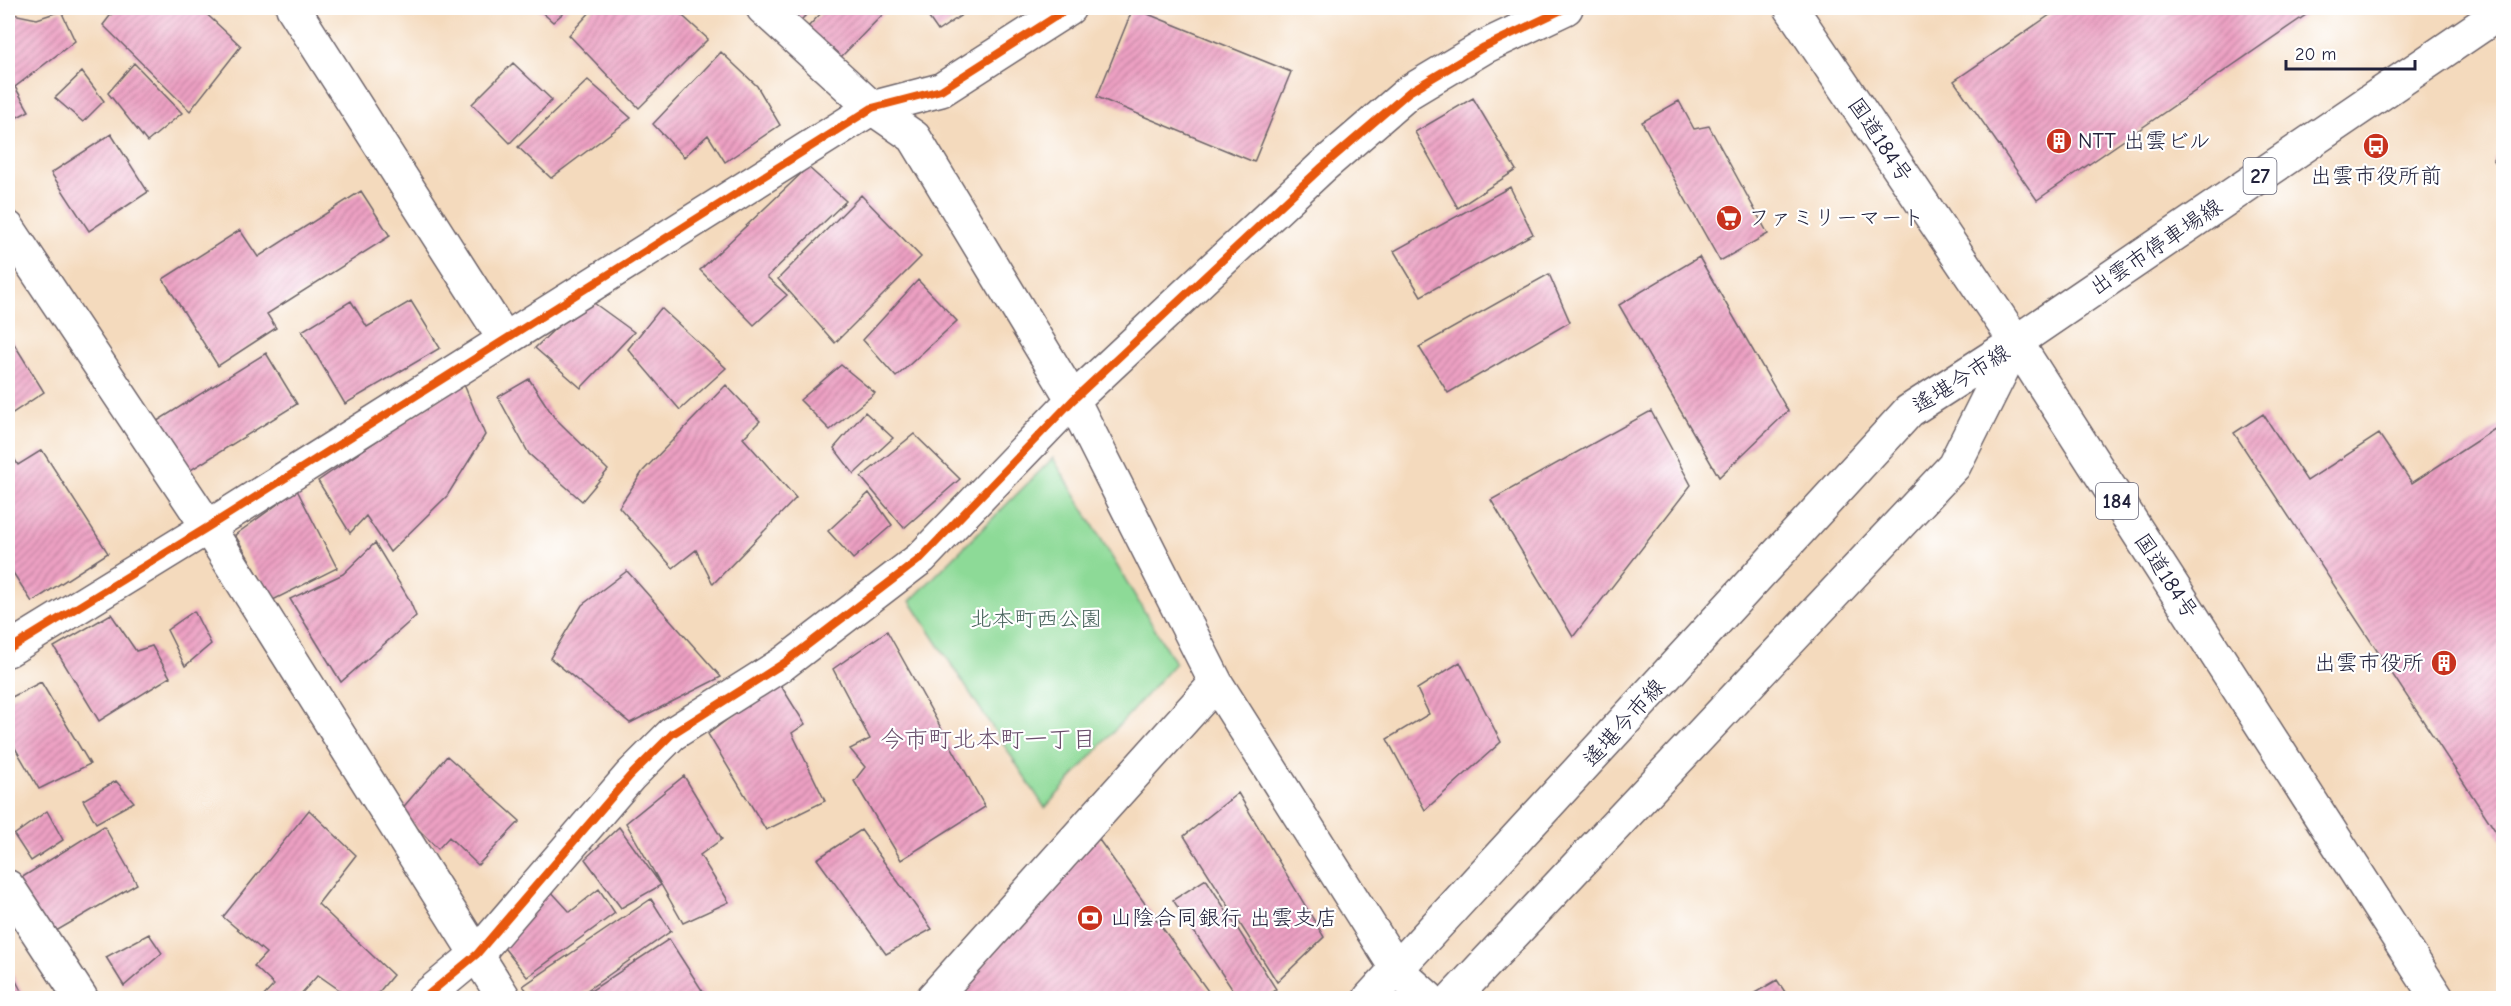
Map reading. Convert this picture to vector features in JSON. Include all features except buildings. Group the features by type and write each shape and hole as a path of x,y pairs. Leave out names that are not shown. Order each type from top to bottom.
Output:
{"main road":[{"path":"293,8 505,340"},
{"path":"763,8 872,108 914,137 1073,400 1216,683 1398,970 1428,999"},
{"path":"8,650 208,527 872,108 941,90 1070,8"},
{"path":"424,999 477,954 630,776 672,734 784,663 921,558 1073,400 1322,167 1409,92 1484,48 1566,8"},
{"name":"国道184号","path":"1791,8 2016,342 2437,999"},
{"name":"出雲市停車場線","path":"2016,342 2504,10"},
{"path":"8,228 208,527 504,999"},
{"name":"遙堪今市線","path":"1370,999 1909,411 2016,342"},
{"name":"遙堪今市線","path":"1454,999 1954,466 2016,342"},
{"path":"933,999 1216,683"},
{"path":"8,887 81,999"}],"green space":[{"name":"北本町西公園","path":"1053,458 1175,663 1045,808 910,601"}],"cycle path":[{"path":"8,650 208,527 872,108 941,90 1069,8"},
{"path":"424,998 477,954 630,776 672,734 784,663 921,558 1073,400 1322,167 1409,92 1484,47 1566,8"}],"place":[{"name":"NTT 出雲ビル","path":"2059,141"},
{"name":"出雲市役所前","path":"2376,146"},
{"name":"ファミリーマート","path":"1729,218"},
{"name":"出雲市役所","path":"2444,663"},
{"name":"山陰合同銀行 出雲支店","path":"1090,918"}],"district":[{"name":"今市町北本町一丁目","path":"988,739"}]}
